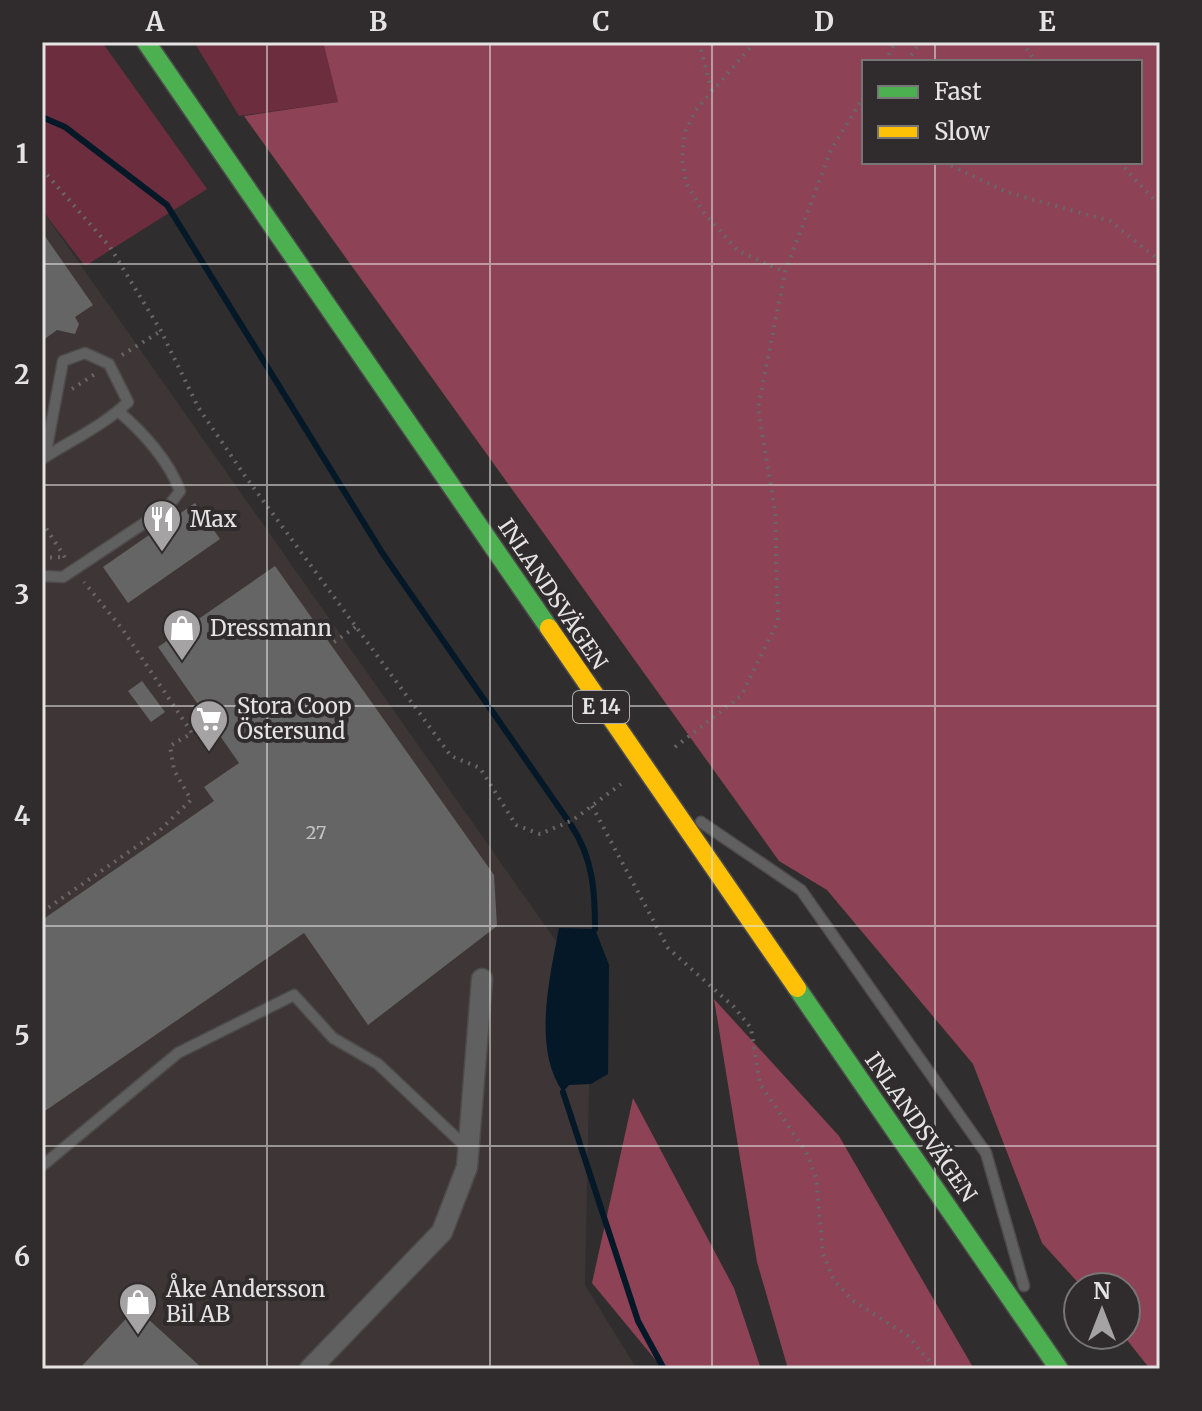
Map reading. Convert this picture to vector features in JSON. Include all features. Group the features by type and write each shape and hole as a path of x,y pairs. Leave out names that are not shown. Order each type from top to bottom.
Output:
{"highway":[{"name":"INLANDSVÄGEN","path":"146,42 1059,1369"},
{"name":"INLANDSVÄGEN","path":"369,333 701,822 875,1068 1081,1369"}],"street":[{"path":"310,1369 442,1232 467,1167 482,979"}],"lane":[{"path":"85,353 109,364 128,402 44,458 63,361 85,353"},
{"path":"42,576 63,577 167,508 180,491 174,474 134,424 118,411"},
{"path":"701,822 801,890 986,1153 1024,1286"},
{"path":"42,1166 178,1053 294,995 333,1038 378,1064 469,1150"}],"path":[{"path":"699,42 712,92"},
{"path":"755,42 695,111 685,132 682,159 686,183 704,213 738,251 785,272"},
{"path":"886,60 895,42"},
{"path":"908,60 920,42"},
{"path":"1022,42 1035,60"},
{"path":"675,747 741,696 778,621 775,511 758,408 785,272 831,150 862,99"},
{"path":"948,164 1006,192 1110,221 1160,261"},
{"path":"1121,164 1160,206"},
{"path":"42,169 110,247 161,331 198,407 245,476 451,756 480,768 516,825 540,834 557,829 630,778"},
{"path":"42,522 74,569 123,630 192,733 170,746 174,770 191,800 159,831 42,912"},
{"path":"42,558 65,557"},
{"path":"334,642 357,626"},
{"path":"592,806 668,948 734,1007 751,1028 760,1084 806,1152 816,1178 823,1254 834,1280 852,1300 908,1336 936,1369"}],"shaded area":[{"path":"42,42 102,42 207,189 85,266 42,210"},
{"path":"194,42 323,42 338,102 239,116"},
{"path":"323,42 1160,42 1160,1369 1150,1369 1136,1351 1142,1351 1142,1271 1067,1271 1042,1243 973,1064 827,890 779,861 244,116 338,102"},
{"path":"42,210 591,991 585,1285 637,1369 42,1369"},
{"path":"714,999 839,1136 974,1369 788,1369 757,1262"},
{"path":"633,1098 734,1288 761,1369 663,1369 592,1283"}],"water":[{"path":"559,928 595,929 609,965 608,1074 591,1084 569,1085 563,1092 548,1055 546,1034 548,990"}],"building":[{"path":"42,232 93,305 75,317 79,324 75,334 57,330 42,341"},
{"name":"Max","path":"195,503 220,539 128,603 103,567"},
{"path":"275,566 494,875 497,926 368,1025 304,933 42,1113 42,920 214,801 204,787 239,763 158,647"},
{"path":"142,681 165,712 151,722 128,691"},
{"name":"Åke Andersson Bil AB","path":"136,1308 203,1369 79,1369"}],"waterway":[{"path":"42,117 65,127 167,205 383,554 567,819"},
{"path":"571,825 588,862 595,929"},
{"path":"563,1092 638,1321 664,1369"}],"traffic: fast":[{"path":"146,42 549,628"},
{"path":"797,988 1059,1369"}],"traffic: slow":[{"path":"549,628 797,988"}],"place":[{"name":"Max","path":"162,553"},
{"name":"Dressmann","path":"182,662"},
{"name":"Stora Coop Östersund","path":"209,753"},
{"name":"Åke Andersson Bil AB","path":"138,1336"}]}
